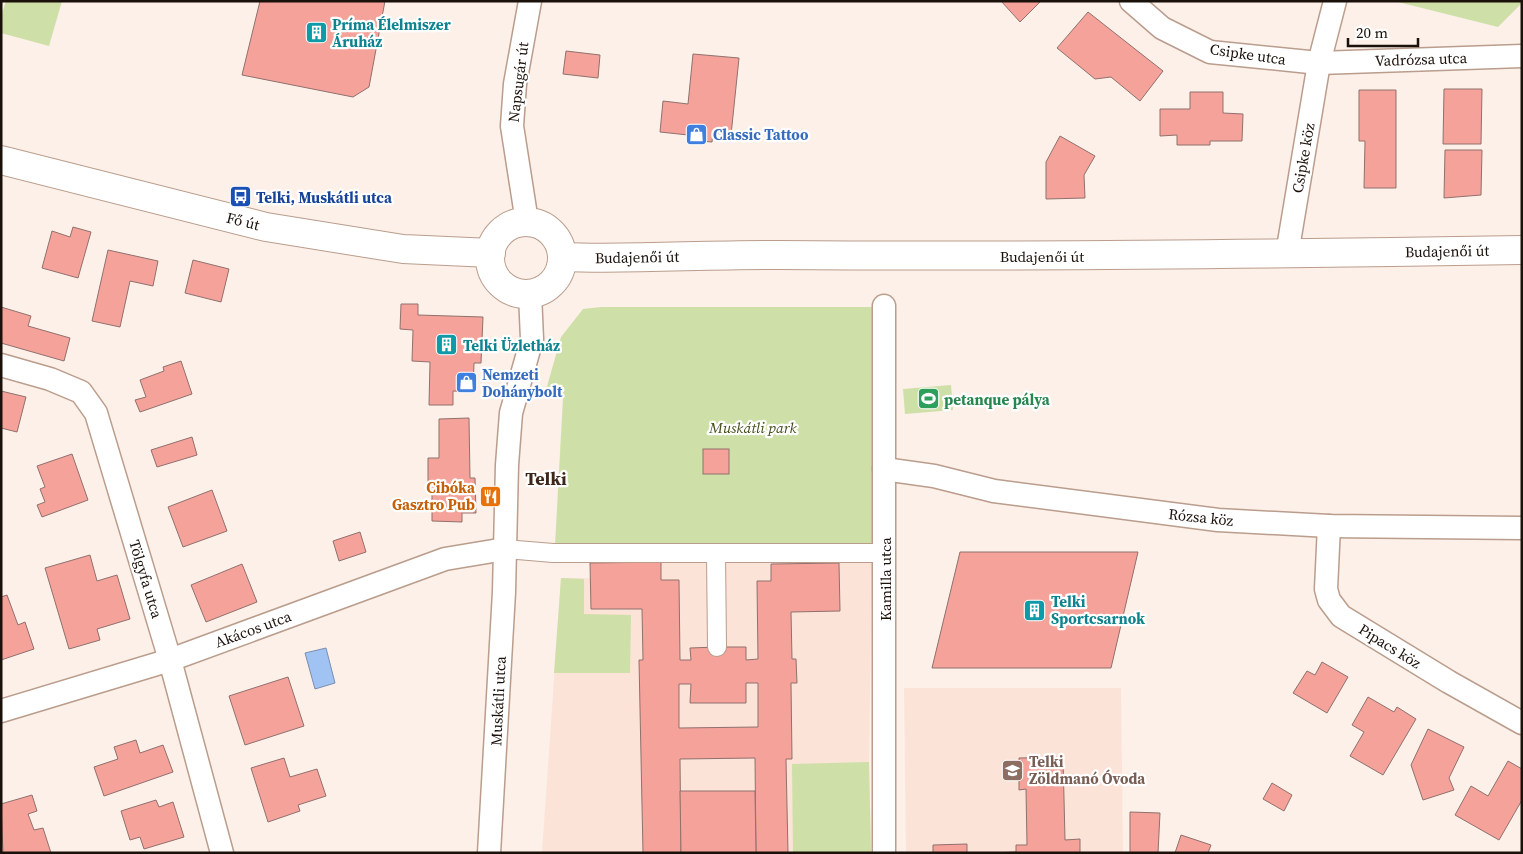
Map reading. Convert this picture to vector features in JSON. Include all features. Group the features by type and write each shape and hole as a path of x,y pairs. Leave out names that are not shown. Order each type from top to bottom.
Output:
{"main road":[{"name":"Fő út","path":"1,160 266,227 403,249 490,253"},
{"path":"527,222 538,224 552,233 560,246 562,257 557,278 540,291 530,294 519,293 500,283 490,264 490,253 493,243 507,228 527,222"},
{"name":"Budajenői út","path":"562,257 611,259 733,254 1005,256 1522,250"}],"street":[{"name":"Napsugár út","path":"527,222 512,126 514,84 530,1"},
{"name":"Csipke utca","path":"1131,1 1162,28 1210,52 1319,63"},
{"name":"Csipke köz","path":"1287,254 1319,63 1335,1"},
{"name":"Vadrózsa utca","path":"1319,63 1522,56"},
{"name":"Muskátli utca","path":"489,853 500,669 505,549 504,525 511,413 532,339 530,294"},
{"name":"Kamilla utca","path":"884,306 884,853"},
{"name":"Tölgyfa utca","path":"1,365 50,379 81,392 96,413 170,660 222,853"},
{"name":"Rózsa köz","path":"884,469 934,476 994,491 1218,520 1329,526 1522,528"},
{"name":"Pipacs köz","path":"1329,526 1326,589 1329,600 1341,616 1449,682 1522,723"},
{"path":"505,549 554,553 885,553"},
{"name":"Akácos utca","path":"1,711 170,660 446,559 505,549"},
{"path":"716,554 717,647"}],"shaded area":[{"path":"872,562 869,762 871,853 542,853 561,578 590,578 590,563"},
{"name":"Telki Zöldmanó Óvoda","path":"904,688 1121,688 1123,853 906,853"}],"green space":[{"path":"6,1 62,1 49,46 1,33 1,17"},
{"path":"1394,1 1522,1 1522,3 1498,27"},
{"name":"Muskátli park","path":"601,307 872,307 873,546 555,545 563,398 544,397 561,337 583,309"},
{"name":"petanque pálya","path":"951,385 953,410 905,414 903,389"},
{"path":"561,578 584,579 584,614 631,615 630,673 554,673"},
{"path":"869,762 871,853 793,853 792,764"}],"water":[{"path":"326,648 335,683 315,689 305,653"}],"building":[{"name":"Príma Élelmiszer Áruház","path":"260,1 385,1 369,87 353,97 242,75"},
{"path":"1001,1 1041,1 1020,22"},
{"path":"1088,12 1163,71 1140,101 1111,77 1095,79 1057,48"},
{"path":"566,51 600,55 598,78 563,74"},
{"path":"693,54 739,58 731,135 713,133 712,142 688,140 688,135 660,132 663,101 688,104"},
{"path":"1444,89 1482,89 1481,144 1443,144"},
{"path":"1359,90 1396,90 1396,188 1364,188 1365,141 1359,141"},
{"path":"1190,92 1223,92 1223,113 1243,114 1242,141 1210,141 1210,145 1177,145 1177,135 1160,136 1160,109 1190,109"},
{"path":"1060,136 1095,156 1084,175 1085,198 1046,199 1046,162"},
{"path":"1445,150 1482,150 1481,195 1444,198"},
{"path":"73,227 91,232 78,278 42,268 52,231 70,237"},
{"path":"108,250 158,261 153,286 130,281 120,327 92,321"},
{"path":"193,260 229,269 221,302 185,293"},
{"name":"Telki Üzletház","path":"401,304 418,304 418,315 483,317 481,363 474,363 473,392 453,391 453,405 429,405 430,362 412,361 413,330 400,329"},
{"path":"1,307 31,316 28,326 70,338 64,361 1,343"},
{"path":"181,361 192,394 140,412 135,400 146,397 140,380 164,371 163,367"},
{"path":"1,391 26,397 17,432 1,428"},
{"path":"469,418 470,478 475,478 476,513 462,513 462,522 432,521 432,492 428,493 428,458 439,458 439,419"},
{"path":"192,437 197,455 157,467 151,450"},
{"path":"703,449 729,449 729,474 703,474"},
{"path":"72,454 88,500 42,517 37,505 45,502 40,489 45,487 37,466"},
{"path":"212,490 227,531 183,547 168,507"},
{"path":"360,532 366,552 339,561 333,541"},
{"name":"Telki Sportcsarnok","path":"960,552 1138,552 1111,668 932,668"},
{"path":"90,555 97,581 117,575 130,619 97,629 100,640 69,649 45,568"},
{"path":"661,562 661,580 679,580 680,660 691,660 690,648 746,647 746,660 758,659 757,581 771,581 771,564 839,563 840,611 791,612 792,659 796,659 797,683 791,683 792,759 786,759 788,853 756,853 755,758 680,759 681,853 643,853 639,660 643,660 642,609 591,609 590,563","holes":["746,683 758,683 758,727 679,728 679,684 691,684 690,703 746,703"]},
{"path":"242,564 257,602 206,622 191,585"},
{"path":"7,595 18,625 25,622 34,649 1,660 1,597"},
{"path":"1322,662 1348,677 1327,713 1293,693 1307,671 1315,675"},
{"path":"288,677 304,726 245,745 229,696"},
{"path":"1368,697 1394,712 1397,707 1416,719 1383,775 1350,756 1364,732 1352,725"},
{"path":"1428,729 1464,747 1449,778 1454,790 1423,800 1411,765"},
{"path":"136,740 140,753 163,745 173,772 104,796 94,767 118,759 114,747"},
{"path":"1063,757 1065,840 1080,839 1080,853 992,853 1016,852 1016,845 1027,845 1026,789 1019,790 1019,758"},
{"path":"284,758 290,777 317,769 326,796 298,805 300,811 268,822 251,768"},
{"path":"1508,761 1522,769 1522,800 1499,840 1455,815 1471,786 1488,796"},
{"path":"1272,783 1292,795 1284,811 1263,799"},
{"path":"680,791 755,791 756,853 681,853"},
{"path":"32,795 37,811 28,814 34,830 43,828 51,853 3,853 1,804"},
{"path":"156,800 159,807 173,802 184,837 144,849 140,837 130,840 121,811"},
{"path":"1130,812 1160,813 1158,853 1130,853"},
{"path":"1181,835 1211,845 1208,853 1175,853"},
{"path":"967,844 967,853 933,853 933,845"}],"place":[{"name":"Príma Élelmiszer Áruház","path":"316,33"},
{"name":"Classic Tattoo","path":"697,134"},
{"name":"Telki, Muskátli utca","path":"240,197"},
{"name":"Telki Üzletház","path":"447,345"},
{"name":"Nemzeti Dohánybolt","path":"466,383"},
{"name":"petanque pálya","path":"928,399"},
{"name":"Cibóka Gasztro Pub","path":"491,496"},
{"name":"Telki Sportcsarnok","path":"1035,610"},
{"name":"Telki Zöldmanó Óvoda","path":"1013,770"}],"district":[{"name":"Telki","path":"546,478"}]}
